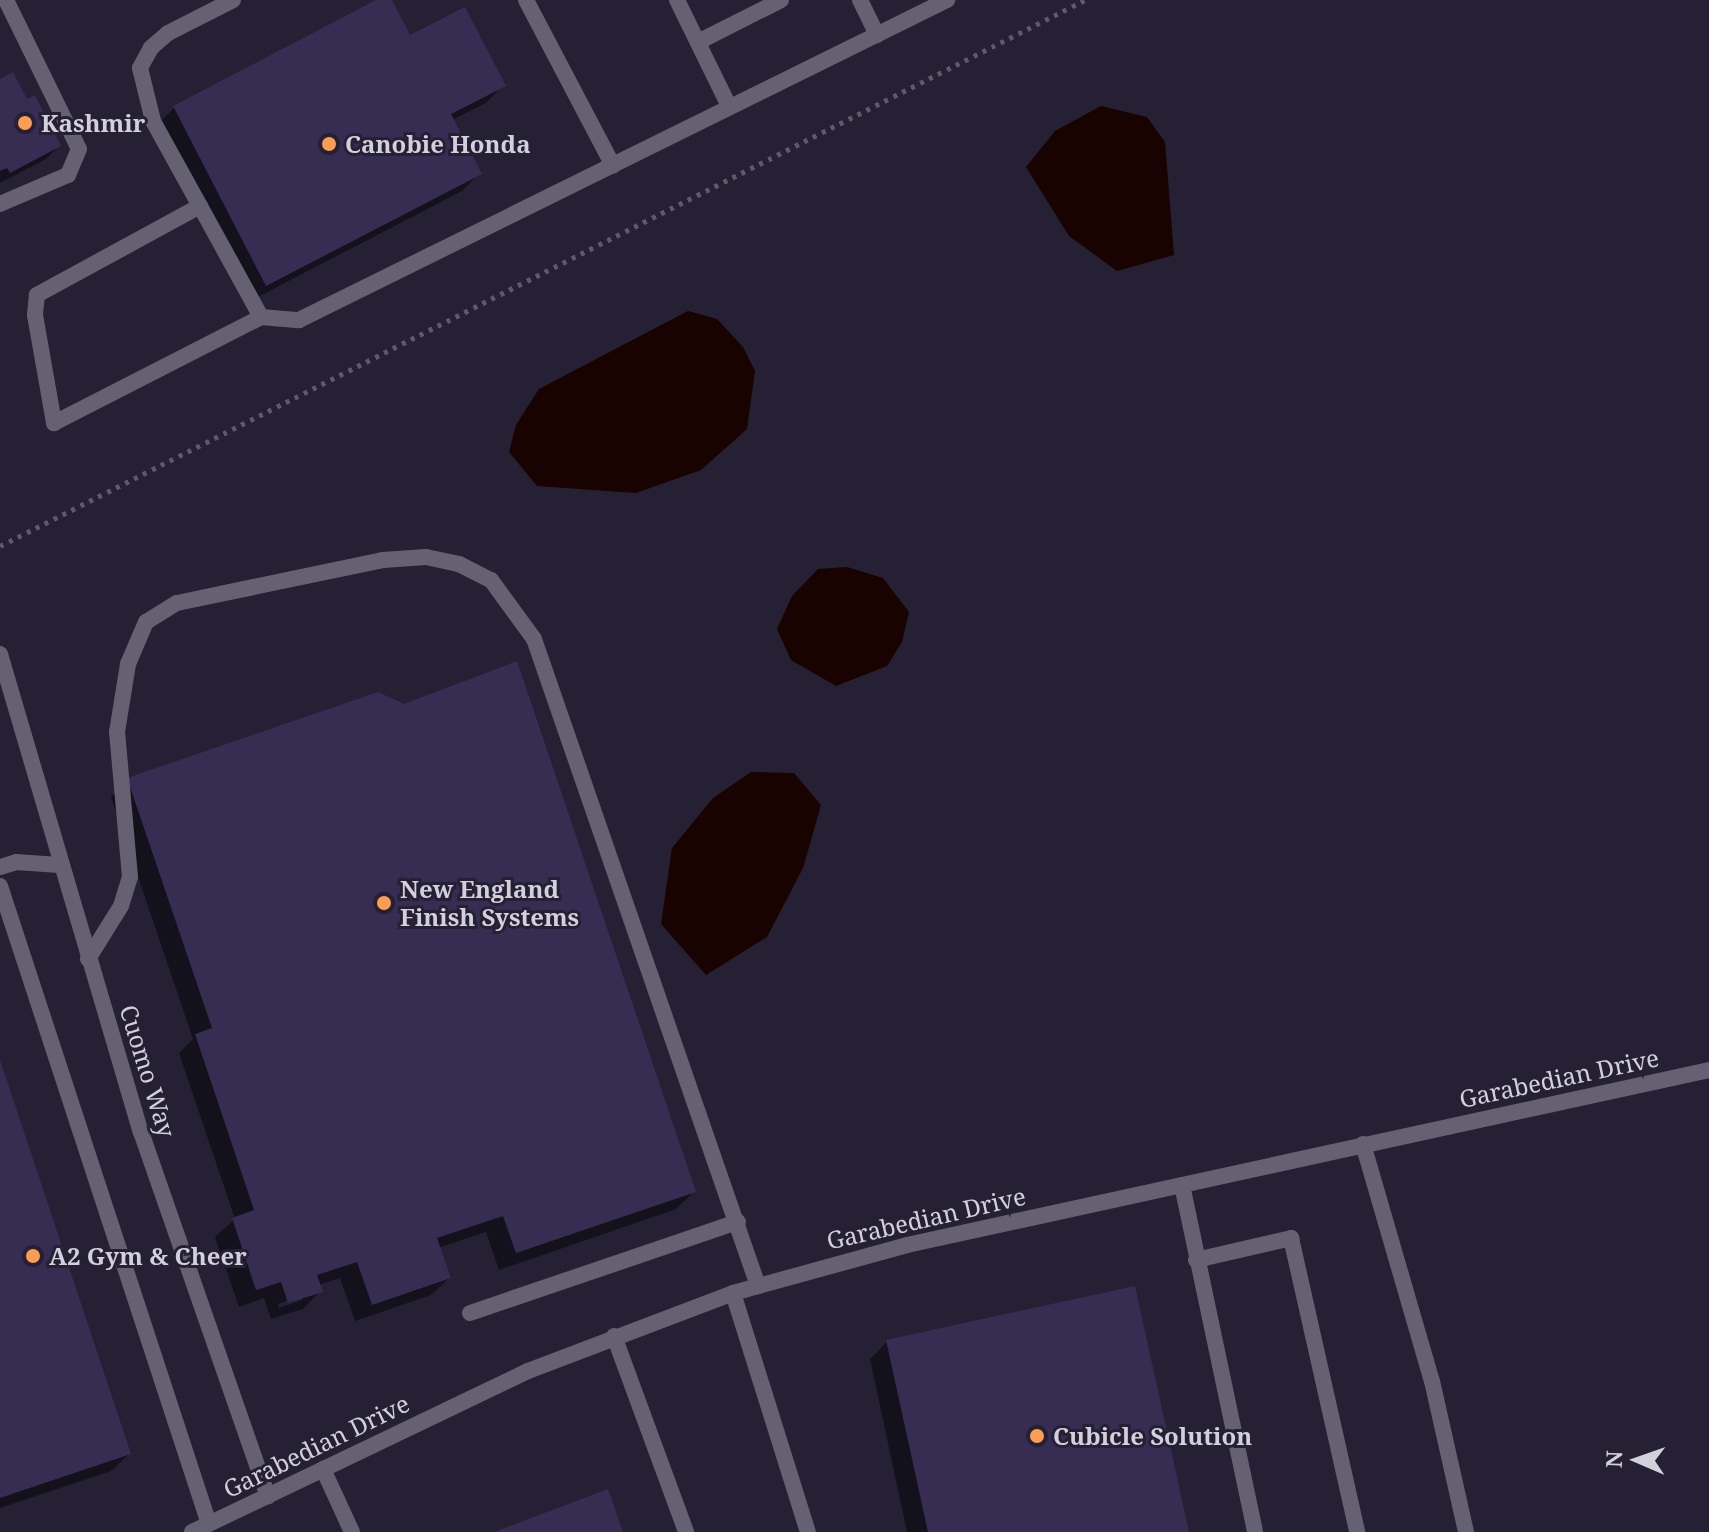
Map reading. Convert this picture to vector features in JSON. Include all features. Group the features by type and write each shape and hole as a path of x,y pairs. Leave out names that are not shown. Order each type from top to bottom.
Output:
{"lane":[{"path":"0,204 68,175 79,149 6,0"},
{"path":"233,0 168,33 151,48 140,68 153,121 261,317"},
{"path":"526,0 613,166"},
{"path":"677,0 729,106"},
{"path":"698,42 781,0"},
{"path":"860,0 877,35"},
{"path":"200,206 37,295 35,315 54,423 261,317 299,320 947,0"},
{"path":"88,959 111,926 130,877 117,732 128,664 146,622 177,603 383,560 426,557 459,564 491,580 534,639 758,1286"},
{"name":"Cuomo Way","path":"0,654 59,865 141,1132 268,1496"},
{"path":"0,867 26,862 59,865"},
{"path":"0,886 209,1524"},
{"name":"Garabedian Drive","path":"192,1532 614,1336 733,1293 907,1245 1709,1070"},
{"path":"1363,1144 1432,1381 1466,1532"},
{"path":"1182,1185 1255,1532"},
{"path":"470,1313 738,1222"},
{"path":"1196,1260 1291,1238 1357,1532"},
{"path":"733,1293 808,1532"},
{"path":"614,1336 686,1532"},
{"path":"323,1469 352,1532"}],"path":[{"path":"0,546 1085,0"}],"shaded area":[{"path":"1101,106 1147,117 1165,142 1174,255 1117,271 1069,236 1026,167 1055,131"},
{"path":"688,311 717,319 743,347 755,371 747,429 701,470 636,493 537,486 509,452 516,425 539,389"},
{"path":"847,567 883,578 909,612 902,642 887,666 836,686 791,660 777,629 792,596 818,569"},
{"path":"751,772 794,773 821,805 803,868 767,937 706,975 661,924 672,848 713,798"}],"building":[{"name":"Canobie Honda","path":"376,0 392,0 410,35 465,7 506,86 451,114 482,174 266,286 173,106"},
{"name":"Kashmir","path":"13,72 27,99 35,95 61,146 10,173 7,168 0,171 0,79"},
{"name":"New England Finish Systems","path":"517,661 696,1192 516,1253 503,1216 437,1238 451,1278 372,1305 357,1262 317,1275 323,1292 288,1303 281,1282 256,1290 232,1218 254,1210 195,1034 212,1028 127,778 378,692 404,704"},
{"name":"A2 Gym & Cheer","path":"0,1060 131,1454 0,1498"},
{"name":"Cubicle Solution","path":"1135,1286 1189,1532 928,1532 886,1340"},
{"path":"608,1489 623,1532 494,1532"}],"place":[{"name":"Kashmir","path":"25,123"},
{"name":"Canobie Honda","path":"329,144"},
{"name":"New England Finish Systems","path":"384,903"},
{"name":"A2 Gym & Cheer","path":"33,1256"},
{"name":"Cubicle Solution","path":"1037,1436"}]}
